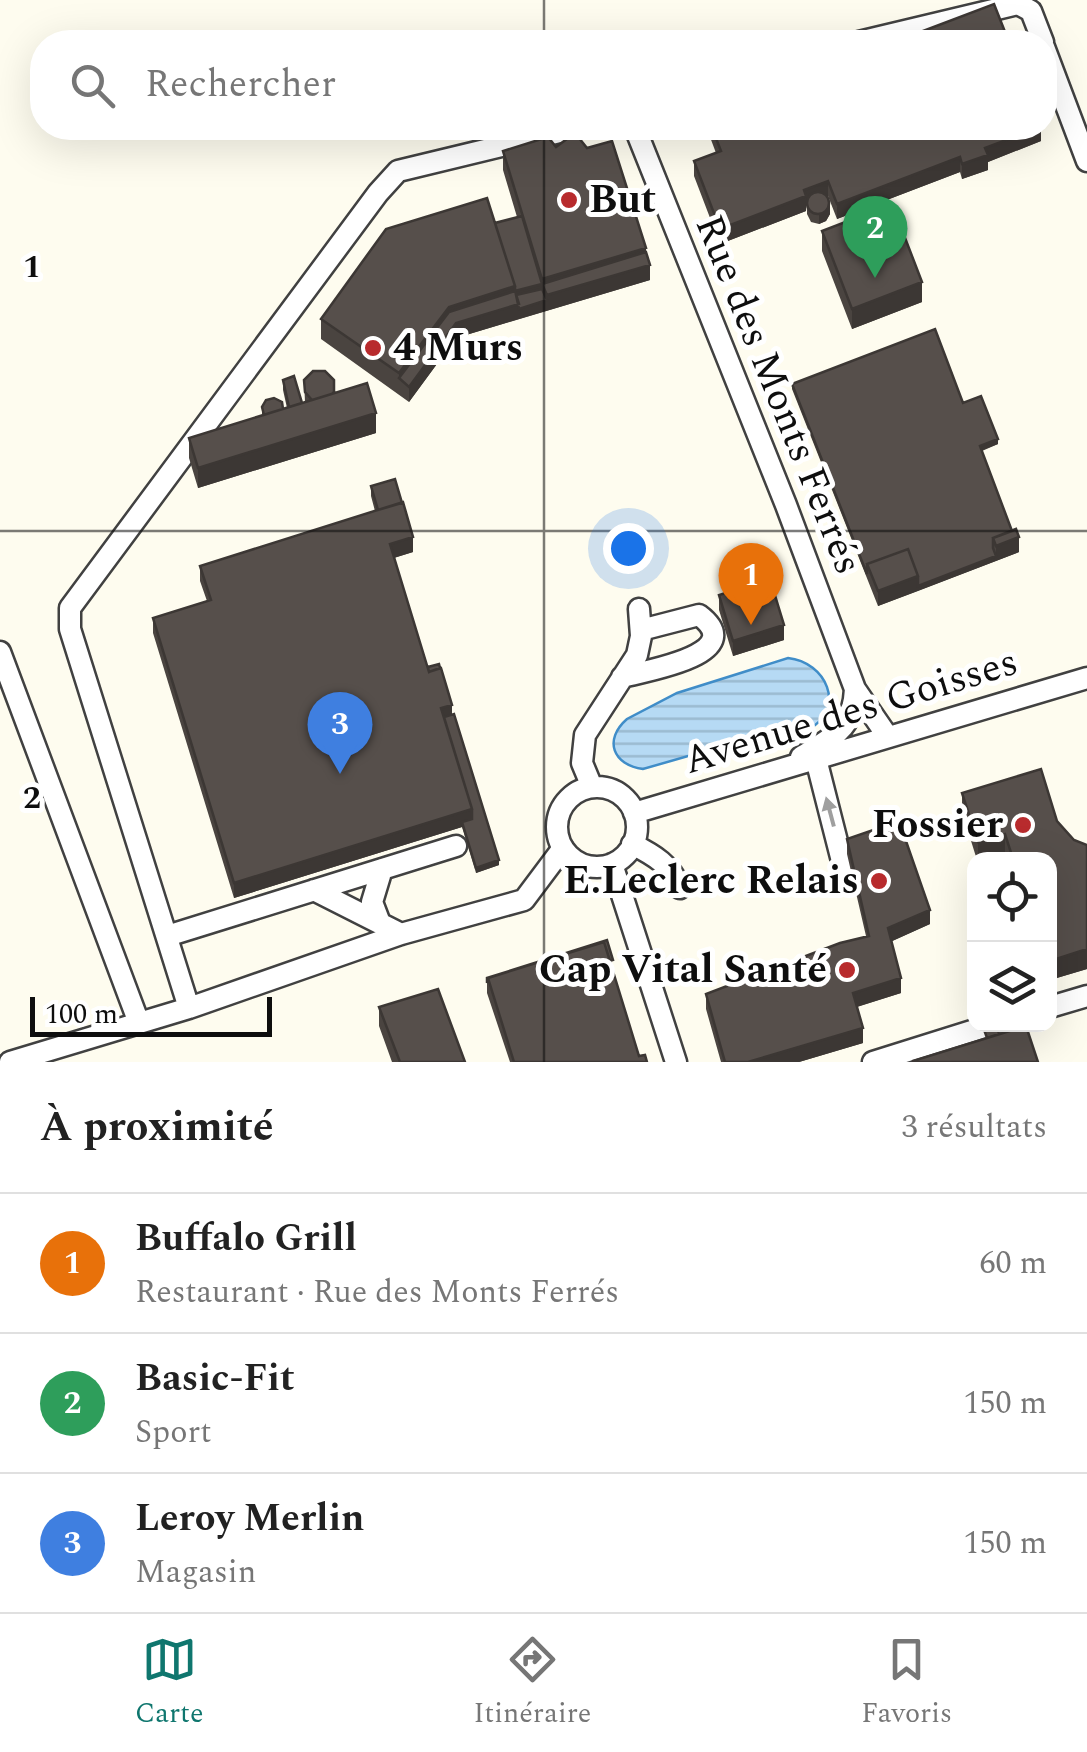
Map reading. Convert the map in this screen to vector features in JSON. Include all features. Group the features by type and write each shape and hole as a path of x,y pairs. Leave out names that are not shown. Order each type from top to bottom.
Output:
{"street":[{"path":"909,30 1018,4 1031,11 1038,30"},
{"path":"1057,80 1087,161"},
{"path":"190,1008 70,629 70,608 378,192 398,171 526,140"},
{"name":"Rue des Monts Ferrés","path":"640,140 786,505 854,689 888,738"},
{"path":"592,787 582,763 584,735 637,654 640,619 699,615 706,620 712,640 710,647 698,656 622,677"},
{"path":"0,652 139,1023"},
{"name":"Avenue des Goisses","path":"634,813 1087,678"},
{"path":"783,769 842,728 854,712 854,689"},
{"path":"816,759 844,864"},
{"path":"592,787 618,792 634,813 637,826 632,844 612,864 590,866 570,856 558,836 561,810 579,791 592,787"},
{"path":"632,844 660,858 676,876 680,888"},
{"path":"167,936 456,846"},
{"path":"10,1062 190,1008 401,934 524,900 563,848"},
{"path":"612,864 676,1062"},
{"path":"380,923 372,902 382,869"},
{"path":"314,890 401,934"},
{"path":"1057,1005 1087,996"},
{"path":"873,1062 969,1032"}],"water":[{"path":"788,658 813,668 827,687 827,710 809,729 740,746 737,742 643,769 618,757 615,735 627,719 677,693"}],"building":[{"path":"994,4 1004,30 926,30"},
{"name":"But","path":"538,140 550,140 556,147 566,140 581,140 587,148 612,141 646,248 542,279 503,151"},
{"path":"717,140 1006,140 985,148 988,155 962,164 960,157 837,204 828,181 804,190 806,196 720,229 694,161 721,151"},
{"path":"818,192 826,195 826,211 818,214 810,211 807,203 810,195"},
{"path":"487,198 515,286 449,307 399,373 321,319 386,229"},
{"path":"892,204 922,282 852,309 822,231"},
{"path":"522,216 542,284 515,291 495,223"},
{"path":"646,252 650,265 547,295 542,284"},
{"path":"542,289 547,300 519,309 516,295"},
{"path":"515,291 519,304 456,323 409,387 399,378 449,312"},
{"path":"935,329 963,403 981,396 998,439 980,446 1012,531 993,538 996,556 918,586 908,549 867,564 867,574 792,384"},
{"path":"313,371 325,371 334,380 332,394 312,400 305,392 304,380"},
{"path":"294,376 302,403 289,407 283,380"},
{"path":"367,383 376,413 198,468 189,438"},
{"path":"266,400 282,402 283,409 264,415 262,407"},
{"path":"395,479 402,503 378,510 371,486"},
{"path":"403,502 413,537 390,544 429,672 441,668 452,705 441,708 472,809 234,883 153,618 211,600 200,566"},
{"path":"1016,529 1019,537 996,546 993,538"},
{"path":"908,549 918,576 878,591 867,564"},
{"path":"770,579 784,625 733,641 719,595"},
{"path":"454,714 499,860 476,868 462,822 472,819 472,809 444,717"},
{"path":"1041,769 1057,821 1074,840 1087,845 1087,949 1057,959 1057,852 1011,852 1005,834 978,842 962,793"},
{"path":"899,821 930,910 888,928 901,978 853,993 863,1028 748,1062 725,1062 706,994 840,943 869,936 847,839"},
{"path":"607,940 613,960 610,961 604,942 488,978 487,983 487,978"},
{"path":"604,942 639,1056 645,1055 647,1062 514,1062 488,978"},
{"path":"438,989 465,1062 400,1062 379,1007"},
{"path":"1007,1032 1028,1032 1038,1062 913,1062"}],"place":[{"name":"But","path":"569,200"},
{"name":"Basic-Fit","path":"875,278"},
{"name":"4 Murs","path":"373,348"},
{"name":"Buffalo Grill","path":"751,625"},
{"name":"Leroy Merlin","path":"340,774"},
{"name":"Fossier","path":"1023,825"},
{"name":"E.Leclerc Relais","path":"879,881"},
{"name":"Cap Vital Santé","path":"847,970"}]}
